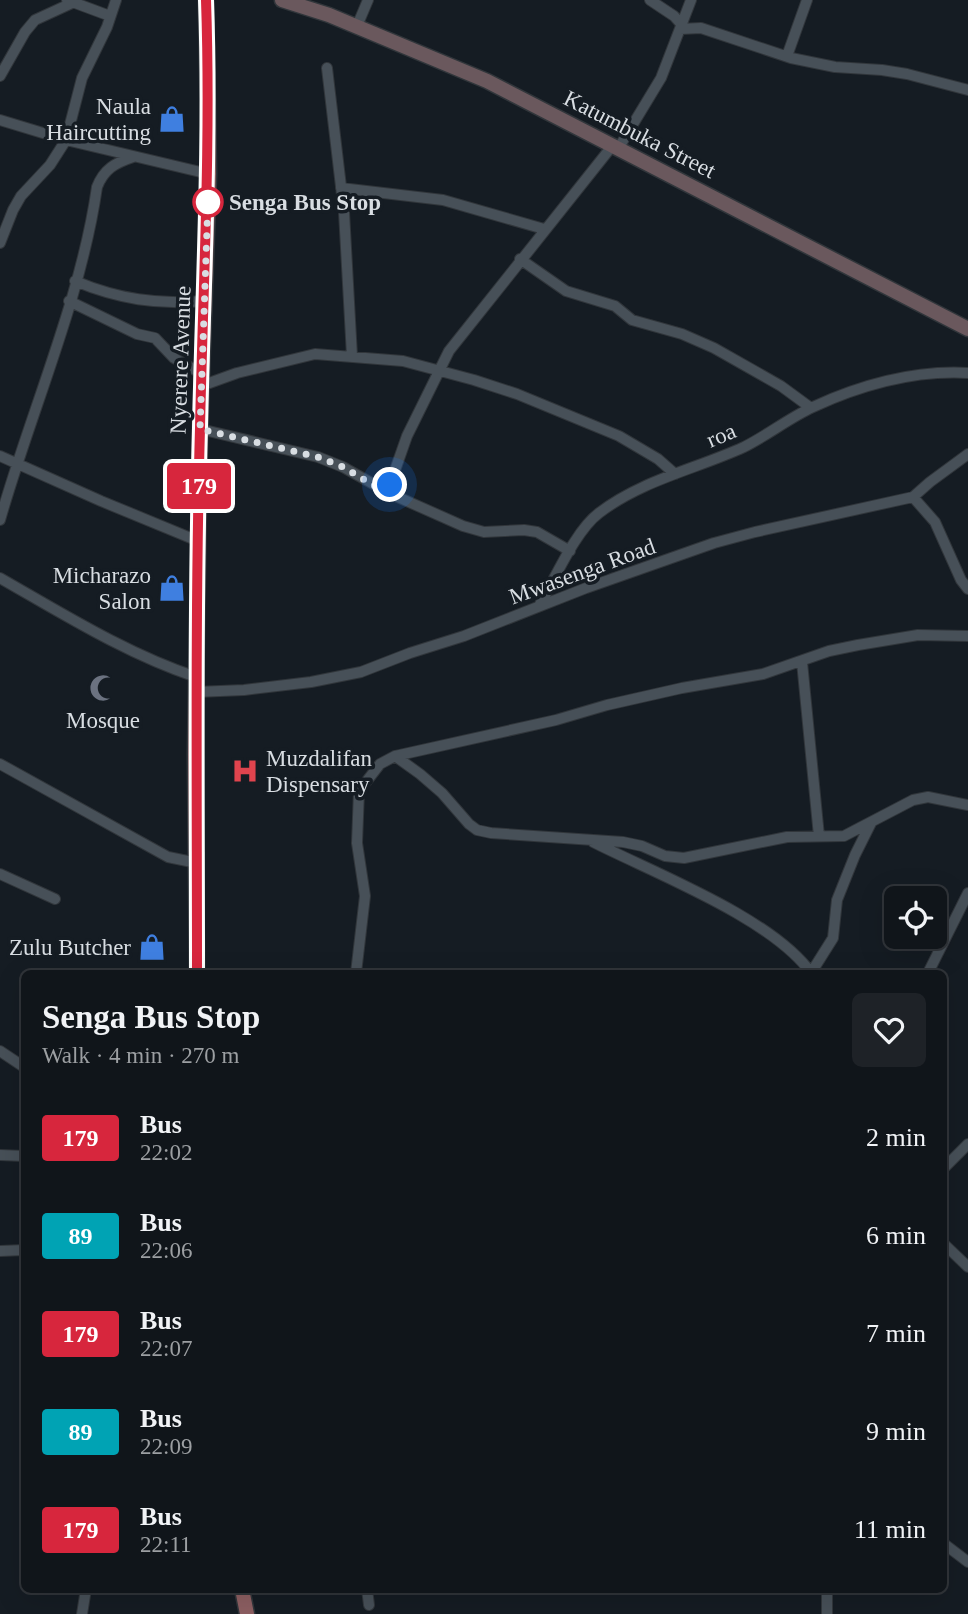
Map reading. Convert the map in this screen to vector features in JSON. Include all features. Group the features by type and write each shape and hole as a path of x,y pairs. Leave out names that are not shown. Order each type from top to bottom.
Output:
{"main road":[{"name":"Nyerere Avenue","path":"197,970 198,541 209,174 206,0"},
{"name":"Katumbuka Street","path":"282,0 357,26 486,80 968,329"},
{"path":"243,1593 247,1614"}],"street":[{"path":"0,243 13,210 50,165 66,140 82,78 116,0"},
{"path":"357,26 368,0"},
{"path":"650,0 674,16 681,27"},
{"path":"387,493 407,436 439,369 461,333 544,229 615,147 661,78 691,0"},
{"path":"786,56 807,0"},
{"path":"0,76 25,32 35,20 69,2 110,16"},
{"path":"681,27 710,30 786,56 835,67 907,74 968,90"},
{"path":"327,68 341,188 352,356"},
{"path":"0,120 66,140 209,174"},
{"path":"0,520 75,281 101,176 119,162 133,157"},
{"path":"341,188 443,200 544,229"},
{"path":"520,259 566,291 615,306 632,320 682,334 714,348 800,397 811,408"},
{"path":"75,281 112,295 178,303 204,301"},
{"path":"69,301 137,334 155,338 201,380 315,354 403,361 439,369 517,394 619,436 658,459 675,474"},
{"name":"roa","path":"538,607 577,537 597,514 627,494 744,447 811,408 856,390 909,376 968,373"},
{"path":"200,429 318,457 343,467 387,493 463,526 484,532 537,532 570,551"},
{"name":"Mwasenga Road","path":"196,685 244,690 311,682 361,672 715,543 782,525 914,497 968,454"},
{"path":"0,456 198,541"},
{"path":"914,497 935,522 961,580 968,589"},
{"path":"0,578 196,685"},
{"path":"356,970 365,896 357,843 359,792 372,773 395,756 682,688 763,674 829,651 918,635 968,636"},
{"path":"802,662 819,836"},
{"path":"395,756 450,801 477,830 623,842 642,846 665,856 684,858 787,837 844,836 913,800 928,797 968,804"},
{"path":"0,764 167,857 197,863"},
{"path":"813,970 832,938 837,900 871,822"},
{"path":"589,841 750,921 793,953 808,970"},
{"path":"0,874 55,899"},
{"path":"930,970 968,893"},
{"path":"0,1051 21,1065"},
{"path":"947,1165 968,1144"},
{"path":"0,1155 21,1156"},
{"path":"947,1247 968,1267"},
{"path":"0,1251 21,1251"},
{"path":"947,1546 968,1562"},
{"path":"82,1614 85,1593"},
{"path":"368,1593 369,1605"},
{"path":"827,1593 827,1614"}],"bus line":[{"name":"179","path":"197,970 195,755 200,429 209,174 206,0"}],"place":[{"name":"Naula Haircutting","path":"172,119"},
{"name":"Senga Bus Stop","path":"208,202"},
{"name":"Micharazo Salon","path":"172,588"},
{"name":"Mosque","path":"103,688"},
{"name":"Muzdalifan Dispensary","path":"245,771"},
{"name":"Zulu Butcher","path":"152,947"}],"route":[{"path":"208,202 200,429 318,457 343,467 387,493 390,485"}]}
